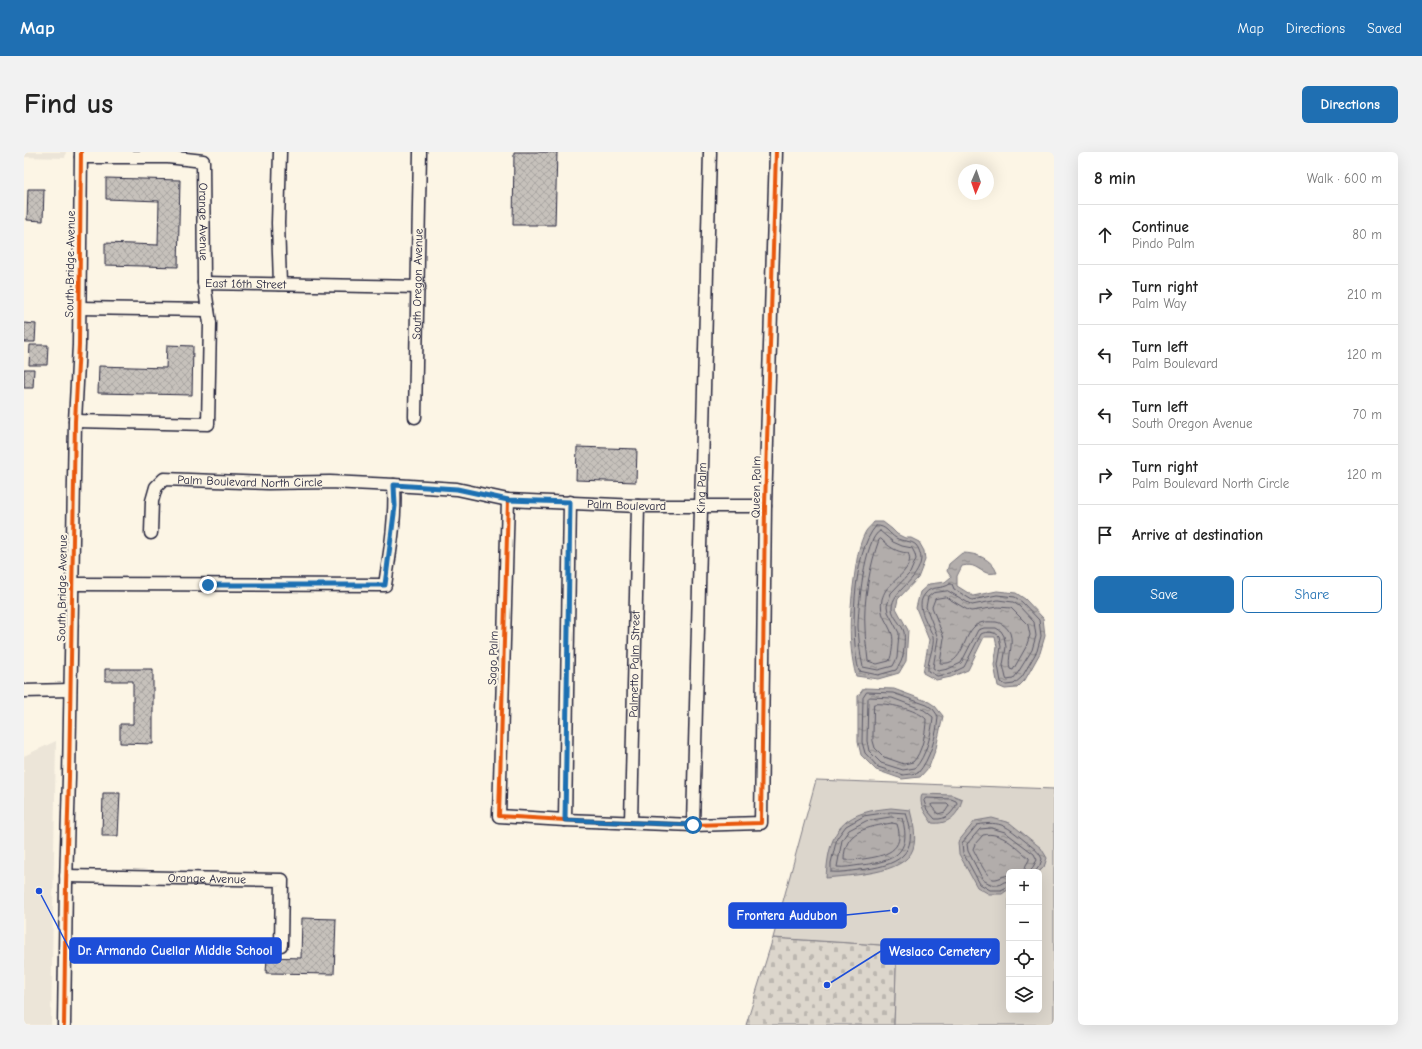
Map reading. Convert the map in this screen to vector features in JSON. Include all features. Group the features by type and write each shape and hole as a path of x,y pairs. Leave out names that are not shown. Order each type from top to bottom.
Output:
{"street":[{"path":"280,152 278,223 280,284"},
{"name":"South Oregon Avenue","path":"416,417 420,152"},
{"name":"King Palm","path":"693,825 710,152"},
{"name":"Queen Palm","path":"693,825 761,823 765,506 776,152"},
{"name":"Orange Avenue","path":"81,154 168,157 203,161 204,283"},
{"name":"South Bridge Avenue","path":"64,1025 75,421 79,345 81,154"},
{"name":"East 16th Street","path":"79,308 208,310 204,283 419,287"},
{"path":"75,421 208,424 210,324 208,310"},
{"name":"Palm Boulevard North Circle","path":"151,533 152,501 156,487 164,479 268,484 330,482 394,485"},
{"path":"72,584 385,585 395,506 394,485"},
{"name":"Palm Boulevard","path":"394,485 457,489 508,500 638,506 765,506"},
{"name":"Sago Palm","path":"508,500 499,816 565,820"},
{"path":"570,502 565,820 693,825"},
{"name":"Palmetto Palm Street","path":"631,822 638,506"},
{"path":"24,691 70,690"},
{"name":"Orange Avenue","path":"66,876 282,880 281,945"}],"shaded area":[{"path":"24,152 66,152 65,158 24,157"},
{"path":"56,741 51,1025 24,1025 24,756"}],"green space":[{"path":"816,780 1054,789 1054,1025 894,1025 897,946 773,938"},
{"path":"773,938 897,946 894,1025 746,1025"}],"water":[{"path":"874,522 883,522 897,534 919,542 924,551 925,560 918,578 898,599 896,608 908,630 906,661 899,673 878,679 856,676 850,637 852,598 860,546 867,530"},
{"path":"962,553 973,554 983,558 992,564 997,573 987,573 970,565 962,566 957,576 957,586 973,596 997,591 1016,593 1025,599 1043,618 1045,636 1040,653 1025,680 1017,688 1005,689 998,686 994,665 997,647 995,637 984,637 968,670 951,677 936,680 923,673 929,640 916,608 920,592 929,584 945,582 951,577 947,571 949,564"},
{"path":"864,688 894,689 929,702 935,706 943,716 936,748 929,767 920,777 902,779 876,770 861,755 858,742 858,696"},
{"path":"922,794 952,795 962,799 961,805 952,818 948,821 932,823 922,806"},
{"path":"891,808 910,810 915,839 913,849 908,858 888,869 826,878 830,847 838,830 844,823 863,813"},
{"path":"992,818 1010,823 1041,848 1047,858 1044,867 1042,869 1006,869 1006,891 1002,894 989,894 977,887 959,854 958,842 975,821"}],"building":[{"path":"514,152 557,152 555,225 513,225"},
{"path":"106,178 180,180 178,267 105,265 105,243 158,245 159,201 106,199"},
{"path":"28,189 44,189 43,221 27,220"},
{"path":"24,323 36,324 35,342 24,342"},
{"path":"30,345 48,345 47,365 29,365"},
{"path":"167,345 193,346 192,395 98,393 99,366 166,368"},
{"path":"24,369 34,369 33,388 24,388"},
{"path":"577,447 637,449 636,482 576,480"},
{"path":"105,669 153,669 153,744 120,743 120,724 133,724 133,681 105,681"},
{"path":"103,793 120,793 118,836 102,836"},
{"path":"302,918 336,919 334,974 266,973 267,957 301,958"}],"cycle path":[{"path":"64,1025 75,421 79,345 81,152"},
{"path":"508,500 499,816 693,825 761,823 765,506 776,152"}],"place":[{"name":"Dr. Armando Cuellar Middle School","path":"39,891"},
{"name":"Frontera Audubon","path":"895,910"},
{"name":"Weslaco Cemetery","path":"827,985"}],"route":[{"path":"208,585 385,585 395,506 394,485 457,489 508,500 570,502 565,820 693,825"}]}
